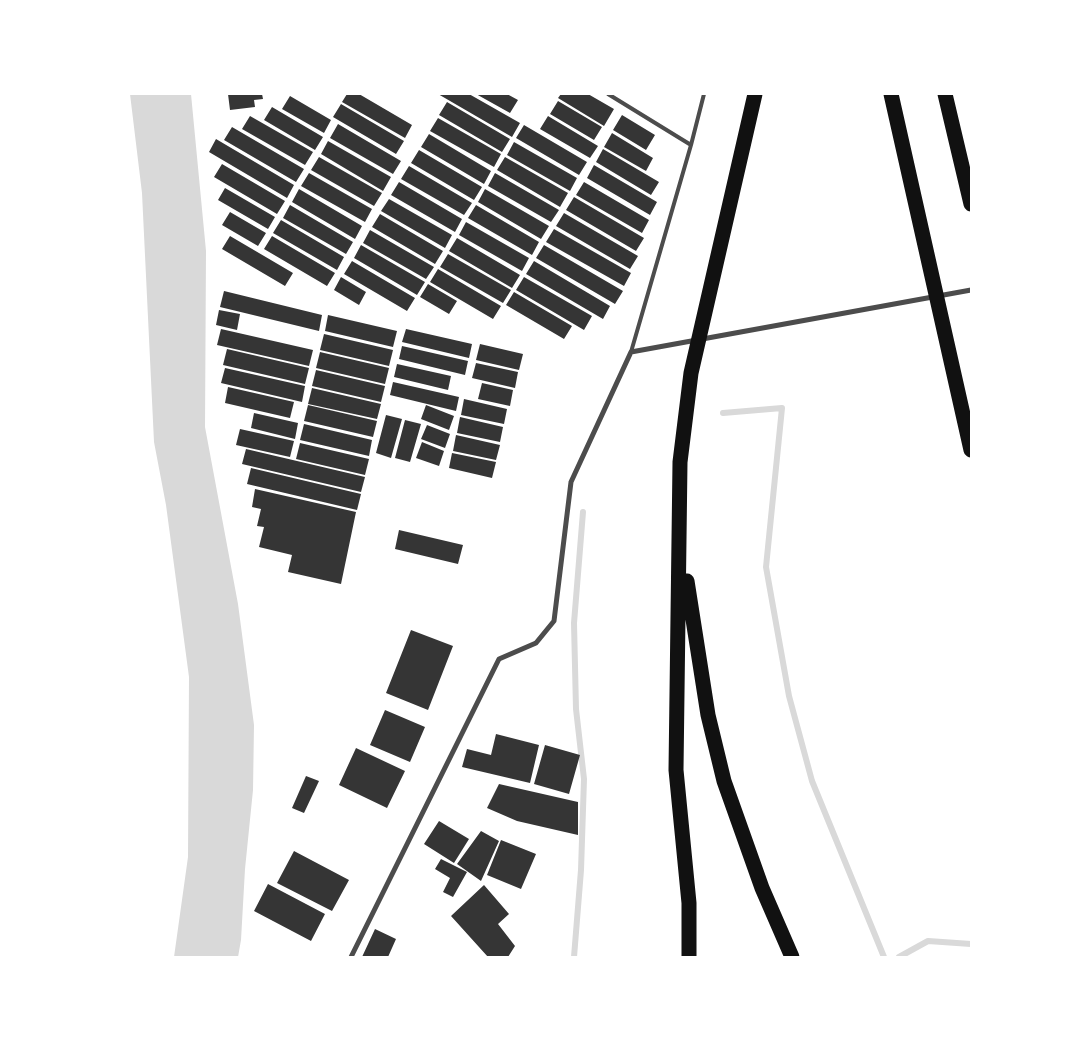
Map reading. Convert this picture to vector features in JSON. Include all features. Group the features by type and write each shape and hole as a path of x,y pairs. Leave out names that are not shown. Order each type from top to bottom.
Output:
{"highway":[{"path":"689,957 689,903 676,770 680,462 691,373 755,94"},
{"path":"891,94 971,450"},
{"path":"945,94 971,204"},
{"path":"680,537 708,715 724,781 762,888 792,957"}],"street":[{"path":"350,957 499,659 536,643 554,621 570,482 631,352 971,290"}],"lane":[{"path":"608,94 691,145"},
{"path":"631,352 704,94"}],"shaded area":[{"path":"130,94 191,94 206,251 205,427 238,604 254,725 253,790 238,957 174,957 188,857 189,677 166,505 154,442 142,193"}],"building":[{"path":"228,94 262,94 263,99 254,100 255,107 230,110"},
{"path":"347,94 359,94 412,125 405,138 342,102"},
{"path":"438,94 469,94 520,123 512,137"},
{"path":"476,94 507,94 518,100 510,113"},
{"path":"561,94 588,94 614,109 604,126 558,98"},
{"path":"290,96 331,120 324,133 282,109"},
{"path":"558,101 602,127 594,140 550,114"},
{"path":"447,102 510,139 502,152 439,115"},
{"path":"341,104 404,141 396,154 333,117"},
{"path":"272,107 323,137 315,150 264,120"},
{"path":"622,115 655,135 646,150 613,130"},
{"path":"250,116 313,152 305,165 242,129"},
{"path":"548,116 598,146 590,158 540,129"},
{"path":"438,118 501,154 494,167 430,131"},
{"path":"338,124 401,161 393,174 330,138"},
{"path":"524,125 587,162 579,175 516,138"},
{"path":"232,127 304,169 296,182 224,140"},
{"path":"612,133 653,158 646,171 604,147"},
{"path":"429,134 491,171 484,184 421,147"},
{"path":"216,139 294,185 287,198 209,152"},
{"path":"328,141 391,177 383,191 321,154"},
{"path":"514,142 577,178 570,191 507,155"},
{"path":"603,149 659,182 651,195 596,162"},
{"path":"419,150 482,187 474,200 411,163"},
{"path":"319,157 382,193 374,206 311,170"},
{"path":"505,157 568,193 560,207 497,170"},
{"path":"222,164 285,201 277,214 214,177"},
{"path":"594,165 657,202 650,215 587,178"},
{"path":"409,166 472,203 464,215 401,179"},
{"path":"309,173 372,209 365,222 301,186"},
{"path":"495,173 559,210 551,222 488,186"},
{"path":"399,182 462,219 455,232 391,195"},
{"path":"584,182 649,220 642,233 576,195"},
{"path":"225,188 275,217 268,229 218,200"},
{"path":"299,189 362,226 355,239 292,202"},
{"path":"485,189 549,226 541,239 478,202"},
{"path":"574,197 644,238 636,251 566,210"},
{"path":"389,199 452,235 445,248 381,211"},
{"path":"290,205 353,242 346,254 283,218"},
{"path":"476,205 539,242 532,255 468,218"},
{"path":"230,212 266,233 258,246 222,225"},
{"path":"564,213 638,256 630,269 556,226"},
{"path":"380,214 443,251 435,264 372,227"},
{"path":"281,220 344,257 337,270 273,233"},
{"path":"466,222 529,258 522,271 459,235"},
{"path":"554,229 631,273 624,286 546,242"},
{"path":"370,230 434,267 426,279 363,243"},
{"path":"230,236 293,273 285,286 222,249"},
{"path":"272,236 335,273 327,286 264,249"},
{"path":"457,238 520,275 512,288 449,251"},
{"path":"361,245 425,282 417,295 354,258"},
{"path":"544,245 623,291 615,304 536,258"},
{"path":"448,254 511,290 503,303 440,267"},
{"path":"352,261 415,298 407,311 344,274"},
{"path":"534,261 610,306 603,319 526,274"},
{"path":"438,269 501,306 493,319 430,282"},
{"path":"341,277 366,292 359,305 334,290"},
{"path":"524,277 592,316 584,330 516,290"},
{"path":"428,284 457,301 449,314 420,297"},
{"path":"224,291 322,315 319,331 220,307"},
{"path":"514,292 572,326 564,339 506,305"},
{"path":"219,310 240,314 237,330 216,325"},
{"path":"328,315 397,331 393,347 325,331"},
{"path":"221,329 313,350 309,366 217,345"},
{"path":"406,329 472,344 469,358 402,342"},
{"path":"324,334 393,350 389,366 320,350"},
{"path":"480,344 523,354 519,370 476,360"},
{"path":"402,346 468,361 465,375 399,359"},
{"path":"227,349 309,368 305,384 223,365"},
{"path":"320,352 389,368 385,384 316,368"},
{"path":"476,363 518,372 515,388 472,378"},
{"path":"397,364 451,376 448,390 394,377"},
{"path":"225,368 305,386 302,402 221,383"},
{"path":"316,370 385,386 381,402 312,386"},
{"path":"393,382 459,397 456,411 390,395"},
{"path":"482,383 513,390 510,406 478,399"},
{"path":"228,387 294,402 290,418 225,403"},
{"path":"312,388 381,404 377,419 308,404"},
{"path":"464,399 507,409 504,424 461,415"},
{"path":"308,405 377,421 373,437 304,421"},
{"path":"426,405 454,416 449,430 421,419"},
{"path":"254,413 298,423 295,439 251,428"},
{"path":"386,415 402,419 391,458 376,453"},
{"path":"460,417 503,427 500,442 457,433"},
{"path":"405,420 421,424 410,462 395,458"},
{"path":"304,424 372,440 369,456 300,440"},
{"path":"427,425 450,434 445,448 421,439"},
{"path":"240,429 294,441 290,457 236,445"},
{"path":"456,435 500,445 496,460 453,451"},
{"path":"422,442 444,451 439,466 416,458"},
{"path":"300,443 369,459 365,475 296,459"},
{"path":"246,449 365,477 361,492 242,464"},
{"path":"452,453 496,462 492,478 449,468"},
{"path":"251,468 361,494 357,510 247,484"},
{"path":"255,489 356,512 341,584 288,572 292,555 259,547 264,527 257,526 261,509 252,507"},
{"path":"399,530 463,545 458,564 395,549"},
{"path":"411,630 453,646 428,710 386,693"},
{"path":"385,710 425,727 410,762 370,745"},
{"path":"496,734 539,745 530,783 462,767 467,749 491,755"},
{"path":"545,745 580,755 569,794 534,784"},
{"path":"356,748 405,771 387,808 339,785"},
{"path":"306,776 319,781 304,813 292,808"},
{"path":"499,784 578,802 578,835 517,821 487,808"},
{"path":"439,821 469,839 454,863 424,844"},
{"path":"481,831 499,841 481,881 457,864"},
{"path":"501,840 536,854 521,889 487,875"},
{"path":"294,851 349,880 332,911 277,883"},
{"path":"441,859 467,872 453,897 443,892 450,878 435,869"},
{"path":"268,884 325,914 311,941 254,911"},
{"path":"484,885 509,914 498,924 515,946 508,957 488,957 451,916"},
{"path":"375,929 396,939 388,957 362,957"}],"waterway":[{"path":"723,413 782,408 766,567 789,696 812,781 884,957"},
{"path":"574,957 581,870 584,779 576,709 574,623 583,512"},
{"path":"899,957 928,941 971,944"}]}
